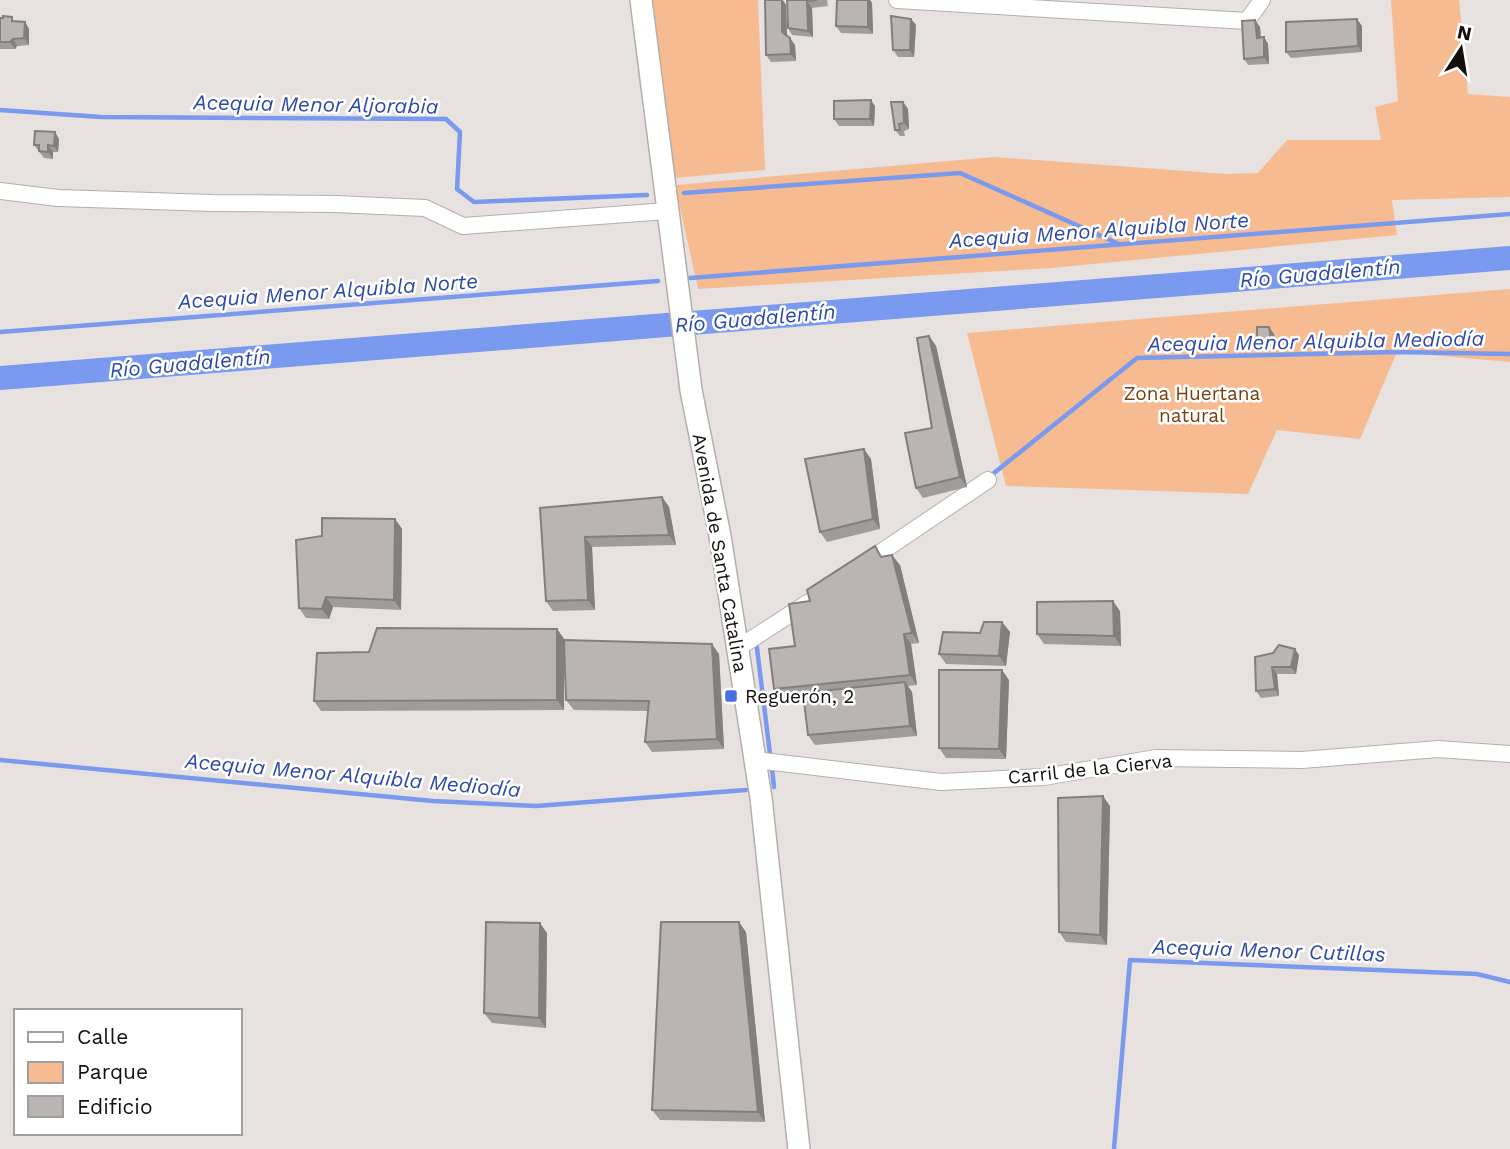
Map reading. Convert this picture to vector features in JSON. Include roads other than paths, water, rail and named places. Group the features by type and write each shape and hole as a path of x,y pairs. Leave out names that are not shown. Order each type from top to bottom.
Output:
{"main road":[{"name":"Avenida de Santa Catalina","path":"641,0 691,390 720,536 756,760 799,1149"}],"street":[{"path":"897,0 1247,21 1262,0"},
{"path":"0,191 71,199 425,208 463,226 667,211"},
{"path":"844,578 988,480"},
{"path":"738,648 822,593"},
{"name":"Carril de la Cierva","path":"756,760 941,782 1044,777 1156,758 1302,760 1438,750 1510,754"}],"waterway":[{"name":"Acequia Menor Aljorabia","path":"0,110 101,117 446,119 460,132 457,189 474,202 647,195"},
{"name":"Acequia Menor Aljorabia","path":"684,193 960,173 1119,244"},
{"name":"Acequia Menor Alquibla Norte","path":"690,278 1510,214"},
{"name":"Río Guadalentín","path":"0,378 1510,258"},
{"name":"Acequia Menor Alquibla Norte","path":"0,332 658,281"},
{"name":"Acequia Menor Alquibla Mediodía","path":"994,473 1137,358 1397,352 1510,354"},
{"name":"Acequia Menor Alquibla Mediodía","path":"756,640 770,754"},
{"name":"Acequia Menor Alquibla Mediodía","path":"0,760 433,801 536,806 746,790"},
{"name":"Acequia Menor Alquibla Mediodía","path":"772,768 774,787"},
{"name":"Acequia Menor Cutillas","path":"1114,1149 1130,960 1477,974 1510,982"}],"place":[{"name":"Reguerón, 2","path":"731,696"}],"park label":[{"name":"Zona Huertana natural","path":"1192,404"}]}
